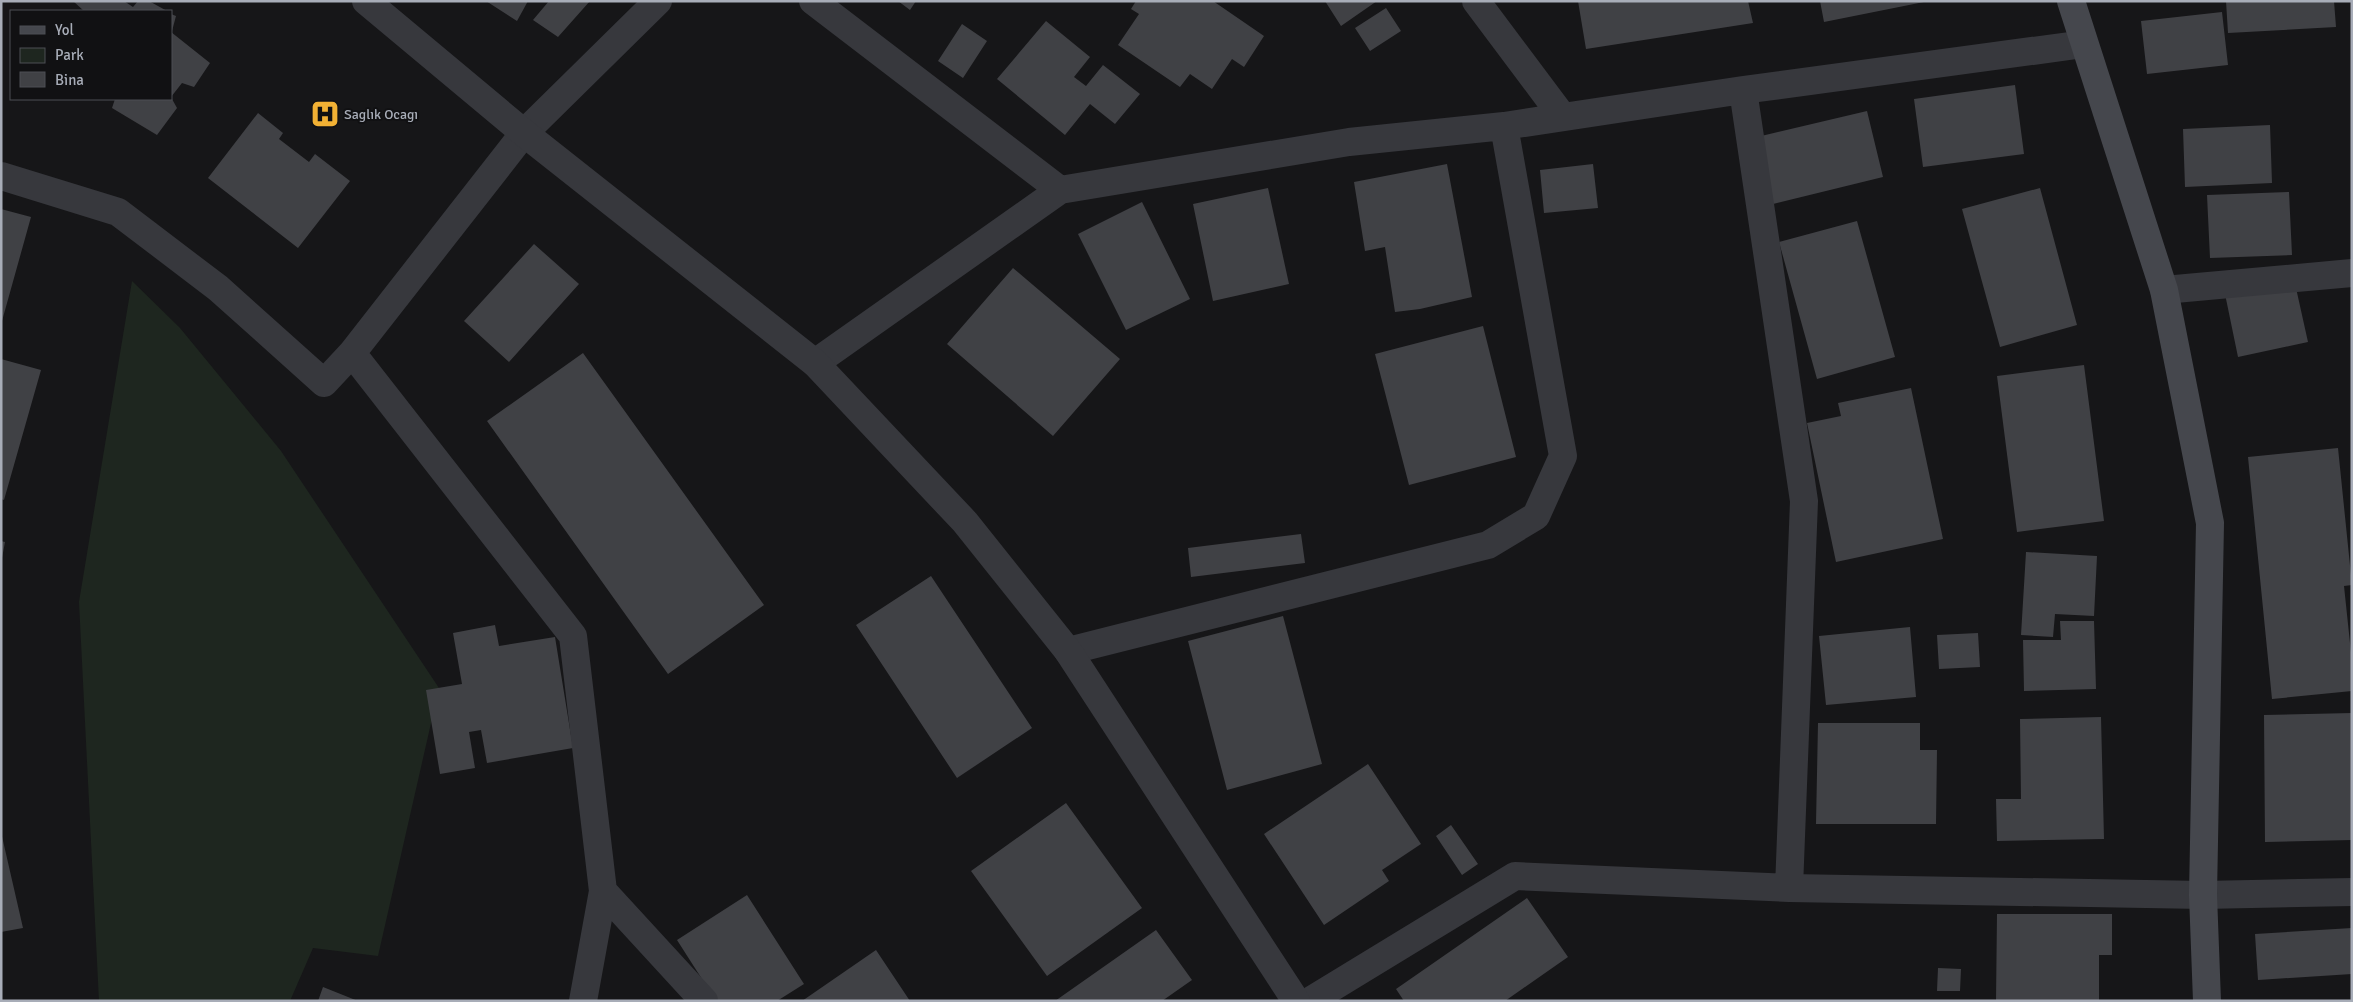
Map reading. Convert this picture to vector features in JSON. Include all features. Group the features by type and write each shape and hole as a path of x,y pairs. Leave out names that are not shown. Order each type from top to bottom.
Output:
{"main road":[{"path":"2071,1 2164,290 2210,523 2203,895 2206,1001"}],"street":[{"path":"366,1 524,133 815,363 965,522 1068,651 1296,1001"},
{"path":"1,176 118,212 218,288 324,382 352,353 524,133 658,1"},
{"path":"813,1 1060,190"},
{"path":"1476,1 1562,116"},
{"path":"815,363 1060,190 1349,142 1504,126 1743,90 2084,44"},
{"path":"1743,90 1804,500 1789,888"},
{"path":"1068,651 1488,545 1536,516 1563,456 1504,126"},
{"path":"2164,290 2352,273"},
{"path":"352,353 573,636 603,892 583,1001"},
{"path":"1310,1001 1515,876 1789,888 2203,895 2352,892"},
{"path":"603,892 704,1001"}],"green space":[{"path":"132,281 180,328 281,451 439,688 378,956 313,948 290,1001 99,1001 79,602"}],"building":[{"path":"73,1 124,1 133,7 138,1 149,1 165,10 83,10"},
{"path":"486,1 528,1 517,21"},
{"path":"549,1 590,1 558,37 533,20"},
{"path":"898,1 916,1 910,10"},
{"path":"1136,1 1213,1 1264,36 1244,67 1232,59 1212,89 1190,74 1180,87 1118,45 1139,14 1131,9"},
{"path":"1325,1 1377,1 1341,26"},
{"path":"1578,1 1748,1 1753,23 1586,49"},
{"path":"1820,1 1924,1 1924,2 1824,22"},
{"path":"2226,1 2334,1 2336,27 2228,33"},
{"path":"1386,8 1401,31 1370,51 1355,28"},
{"path":"2222,12 2228,65 2147,74 2141,21"},
{"path":"172,14 176,16 172,31"},
{"path":"1046,21 1090,57 1074,77 1086,86 1103,65 1140,94 1115,124 1090,104 1065,135 997,79"},
{"path":"962,24 987,41 963,78 938,61"},
{"path":"172,33 210,63 194,87 182,83 172,96"},
{"path":"2015,85 2024,154 1923,167 1914,99"},
{"path":"172,99 177,108 157,135 112,108 115,100"},
{"path":"1867,111 1883,177 1773,204 1757,137"},
{"path":"258,113 283,133 279,139 309,162 315,154 350,181 298,248 208,178"},
{"path":"2270,125 2272,183 2185,187 2183,129"},
{"path":"1447,164 1472,297 1420,309 1395,312 1385,247 1365,251 1354,182"},
{"path":"1593,164 1598,208 1544,213 1540,170"},
{"path":"1268,188 1289,284 1213,301 1193,204"},
{"path":"2040,188 2077,325 2000,347 1962,209"},
{"path":"2289,192 2292,255 2210,258 2207,195"},
{"path":"1142,202 1190,299 1126,330 1078,234"},
{"path":"1,209 31,217 2,321 1,321"},
{"path":"1857,221 1895,357 1817,379 1779,242"},
{"path":"534,244 579,284 509,362 464,321"},
{"path":"1013,268 1120,359 1053,436 947,344"},
{"path":"2294,279 2308,342 2238,357 2225,294"},
{"path":"1483,326 1516,457 1409,485 1375,354"},
{"path":"583,353 764,605 668,674 487,421"},
{"path":"1,359 41,370 4,500 1,499"},
{"path":"2084,365 2104,521 2017,532 1997,376"},
{"path":"1911,388 1943,539 1836,562 1807,423 1841,416 1838,403"},
{"path":"2338,448 2352,585 2344,586 2352,662 2352,691 2272,699 2248,457"},
{"path":"1301,534 1305,563 1191,577 1188,548"},
{"path":"1,541 5,542 2,558 1,558"},
{"path":"2026,552 2097,556 2094,616 2055,614 2053,637 2021,635"},
{"path":"931,576 1032,728 957,778 856,625"},
{"path":"1283,616 1322,764 1227,790 1188,641"},
{"path":"2060,621 2094,621 2096,689 2024,691 2023,640 2061,640"},
{"path":"495,625 499,646 555,637 573,748 487,763 481,730 469,732 475,768 440,774 426,690 462,684 453,633"},
{"path":"1910,627 1916,697 1826,705 1819,636"},
{"path":"1978,633 1980,667 1939,669 1937,635"},
{"path":"2352,713 2352,840 2265,842 2264,715"},
{"path":"2101,717 2104,839 1997,841 1996,799 2021,799 2020,719"},
{"path":"1818,723 1920,723 1920,750 1937,750 1936,824 1816,824"},
{"path":"1368,764 1421,844 1382,870 1389,881 1324,925 1264,834"},
{"path":"1066,803 1142,908 1047,976 971,871"},
{"path":"1451,825 1478,864 1462,875 1436,836"},
{"path":"1,832 23,928 1,932"},
{"path":"747,895 804,984 777,1001 716,1001 677,940"},
{"path":"1527,898 1568,957 1505,1001 1404,1001 1396,989"},
{"path":"1997,914 2112,914 2112,955 2099,955 2099,1001 1996,1001"},
{"path":"2352,928 2352,974 2258,980 2255,934"},
{"path":"1156,930 1192,980 1162,1001 1055,1001"},
{"path":"876,950 910,1001 802,1001"},
{"path":"1938,968 1961,969 1960,991 1937,991"},
{"path":"323,987 358,1001 318,1001"}],"place":[{"name":"Saglık Ocagı","path":"325,114"}]}
